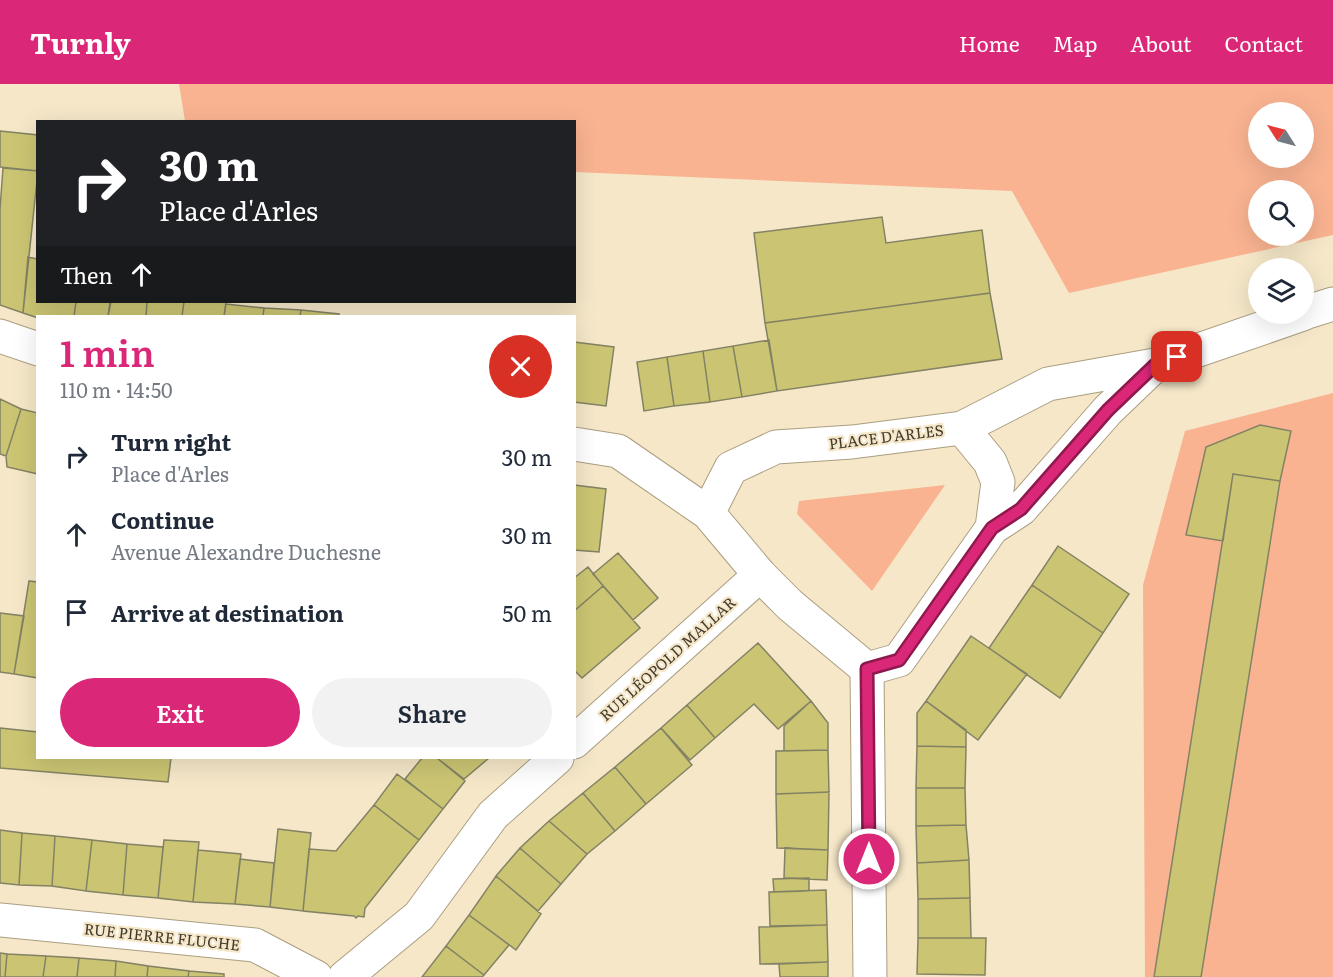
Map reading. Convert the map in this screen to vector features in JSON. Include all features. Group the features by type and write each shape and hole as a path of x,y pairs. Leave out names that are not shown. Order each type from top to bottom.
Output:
{"street":[{"path":"1314,310 1333,304"},
{"path":"962,428 1048,384 1155,365 1272,324"},
{"path":"0,336 36,348"},
{"path":"992,528 1021,509 1108,410 1155,365"},
{"name":"PLACE D'ARLES","path":"708,513 731,468 776,447 852,442 962,428 990,462 998,482 992,528 899,660 867,669"},
{"path":"576,444 618,451 708,513 760,575 790,605 867,669 870,977"},
{"name":"RUE LÉOPOLD MALLAR","path":"576,740 760,575"},
{"path":"345,977 419,916 493,815 556,759"},
{"name":"RUE PIERRE FLUCHE","path":"0,920 255,945 316,977"}],"shaded area":[{"path":"179,84 1333,84 1333,235 1314,239 1314,180 1248,180 1248,246 1283,246 1069,293 1012,191 576,172 576,120 185,120"},
{"path":"1333,393 1333,977 1145,977 1143,585 1185,431"},
{"path":"945,485 872,591 797,514 799,501"}],"building":[{"path":"0,131 36,135 36,171 0,167"},
{"path":"3,168 36,171 23,313 0,305 0,209"},
{"path":"882,217 886,243 982,230 990,293 765,323 754,233"},
{"path":"28,257 36,259 36,303 76,303 74,315 36,315 36,317 23,313"},
{"path":"990,293 1002,359 777,391 765,323"},
{"path":"76,303 110,303 108,315 74,315"},
{"path":"111,303 147,303 146,315 108,315"},
{"path":"147,303 184,303 182,315 146,315"},
{"path":"184,303 226,303 224,315 182,315"},
{"path":"226,304 264,308 263,315 224,315"},
{"path":"264,308 301,310 300,315 263,315"},
{"path":"301,310 339,314 339,315 300,315"},
{"path":"769,340 777,391 742,397 733,346"},
{"path":"576,342 614,347 606,406 576,402"},
{"path":"733,346 742,397 710,402 703,351"},
{"path":"703,351 710,402 674,406 667,357"},
{"path":"667,357 674,406 644,411 637,362"},
{"path":"0,399 21,409 6,456 0,454"},
{"path":"21,409 36,413 36,474 7,467 6,456"},
{"path":"1260,425 1291,431 1280,481 1233,474 1223,541 1186,535 1206,447"},
{"path":"1233,474 1280,481 1201,977 1154,977"},
{"path":"576,485 606,489 599,552 576,550"},
{"path":"1058,546 1129,594 1103,633 1032,585"},
{"path":"618,553 658,598 633,620 593,574"},
{"path":"588,567 603,586 576,609 576,576"},
{"path":"29,581 36,582 36,678 14,674"},
{"path":"1032,585 1103,633 1060,698 989,648"},
{"path":"603,586 640,628 582,678 576,672 576,609"},
{"path":"0,613 24,616 14,674 0,672"},
{"path":"971,636 1027,674 978,740 926,701"},
{"path":"758,643 811,701 778,729 754,704 715,738 687,705"},
{"path":"811,701 828,723 828,750 784,751 784,726"},
{"path":"926,701 966,730 966,747 917,746 917,713"},
{"path":"687,705 715,738 690,760 661,728"},
{"path":"0,728 36,732 36,759 171,759 168,782 0,768"},
{"path":"661,728 692,765 646,804 615,767"},
{"path":"917,746 966,747 965,788 916,788"},
{"path":"828,750 829,792 776,794 776,751"},
{"path":"421,759 438,759 465,781 443,809 405,779"},
{"path":"438,759 488,759 464,779"},
{"path":"615,767 646,804 615,831 583,793"},
{"path":"397,774 443,809 419,840 374,805"},
{"path":"916,788 965,788 966,825 916,826"},
{"path":"829,792 828,850 777,848 776,794"},
{"path":"583,793 615,831 587,854 549,821"},
{"path":"374,805 419,840 365,908 364,917 303,911 309,849 336,851"},
{"path":"549,821 587,854 561,884 520,848"},
{"path":"966,825 969,860 917,863 916,826"},
{"path":"278,829 311,833 303,911 270,907"},
{"path":"0,830 22,833 19,885 0,883"},
{"path":"22,833 55,836 52,886 19,885"},
{"path":"55,836 92,840 86,891 52,886"},
{"path":"92,840 127,844 123,895 86,891"},
{"path":"164,840 199,842 193,902 158,898"},
{"path":"127,844 163,847 158,898 123,895"},
{"path":"520,848 561,884 538,911 496,876"},
{"path":"785,848 828,850 827,880 784,878"},
{"path":"198,850 241,854 235,904 193,902"},
{"path":"240,859 274,863 270,907 235,904"},
{"path":"969,860 970,898 918,899 917,863"},
{"path":"496,876 541,914 516,950 469,915"},
{"path":"809,878 809,891 774,892 773,879"},
{"path":"826,890 827,925 770,926 769,892"},
{"path":"970,898 971,938 918,938 918,899"},
{"path":"469,915 509,945 484,975 446,946"},
{"path":"827,925 828,962 760,964 759,927"},
{"path":"918,938 986,938 985,975 917,974"},
{"path":"446,946 484,975 482,977 422,977"},
{"path":"0,953 7,954 5,977 0,977"},
{"path":"7,954 46,956 43,977 5,977"},
{"path":"46,956 79,958 77,977 43,977"},
{"path":"79,958 116,961 115,977 77,977"},
{"path":"116,961 148,966 147,977 115,977"},
{"path":"828,962 828,977 780,977 779,964"},
{"path":"148,966 189,971 188,977 147,977"},
{"path":"189,971 224,974 224,977 188,977"}],"route":[{"path":"869,859 867,669 899,660 992,528 1021,509 1108,410 1155,365 1177,357"}]}
